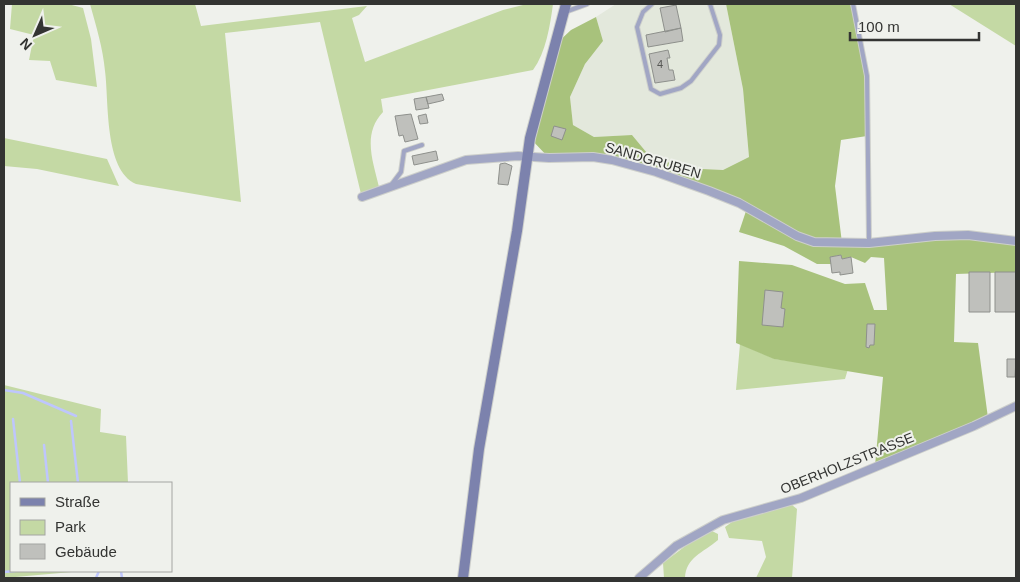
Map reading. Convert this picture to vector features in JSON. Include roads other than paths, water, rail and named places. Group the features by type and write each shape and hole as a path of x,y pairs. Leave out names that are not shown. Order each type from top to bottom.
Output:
{"street":[{"path":"463,578 480,440 517,231 527,157 534,120 565,8"},
{"name":"SANDGRUBEN","path":"362,197 466,160 488,157 593,157 612,160 665,176 739,203 806,240 824,243 869,243 960,235 1016,241"},
{"name":"OBERHOLZSTRASSE","path":"640,578 676,546 723,520 801,498 974,426 1016,406"}],"lane":[{"path":"565,8 587,4"},
{"path":"652,4 638,19 637,30 651,89 660,94 681,88 691,81 718,45 720,35 710,4"},
{"path":"853,4 867,76 869,243"},
{"path":"391,186 401,172 404,151 422,145"}],"waterway":[{"path":"4,390 23,393 76,416"},
{"path":"13,419 20,482"},
{"path":"71,421 78,482"},
{"path":"44,445 48,482"},
{"path":"4,572 10,571"},
{"path":"96,578 99,572"},
{"path":"121,572 122,578"}]}
